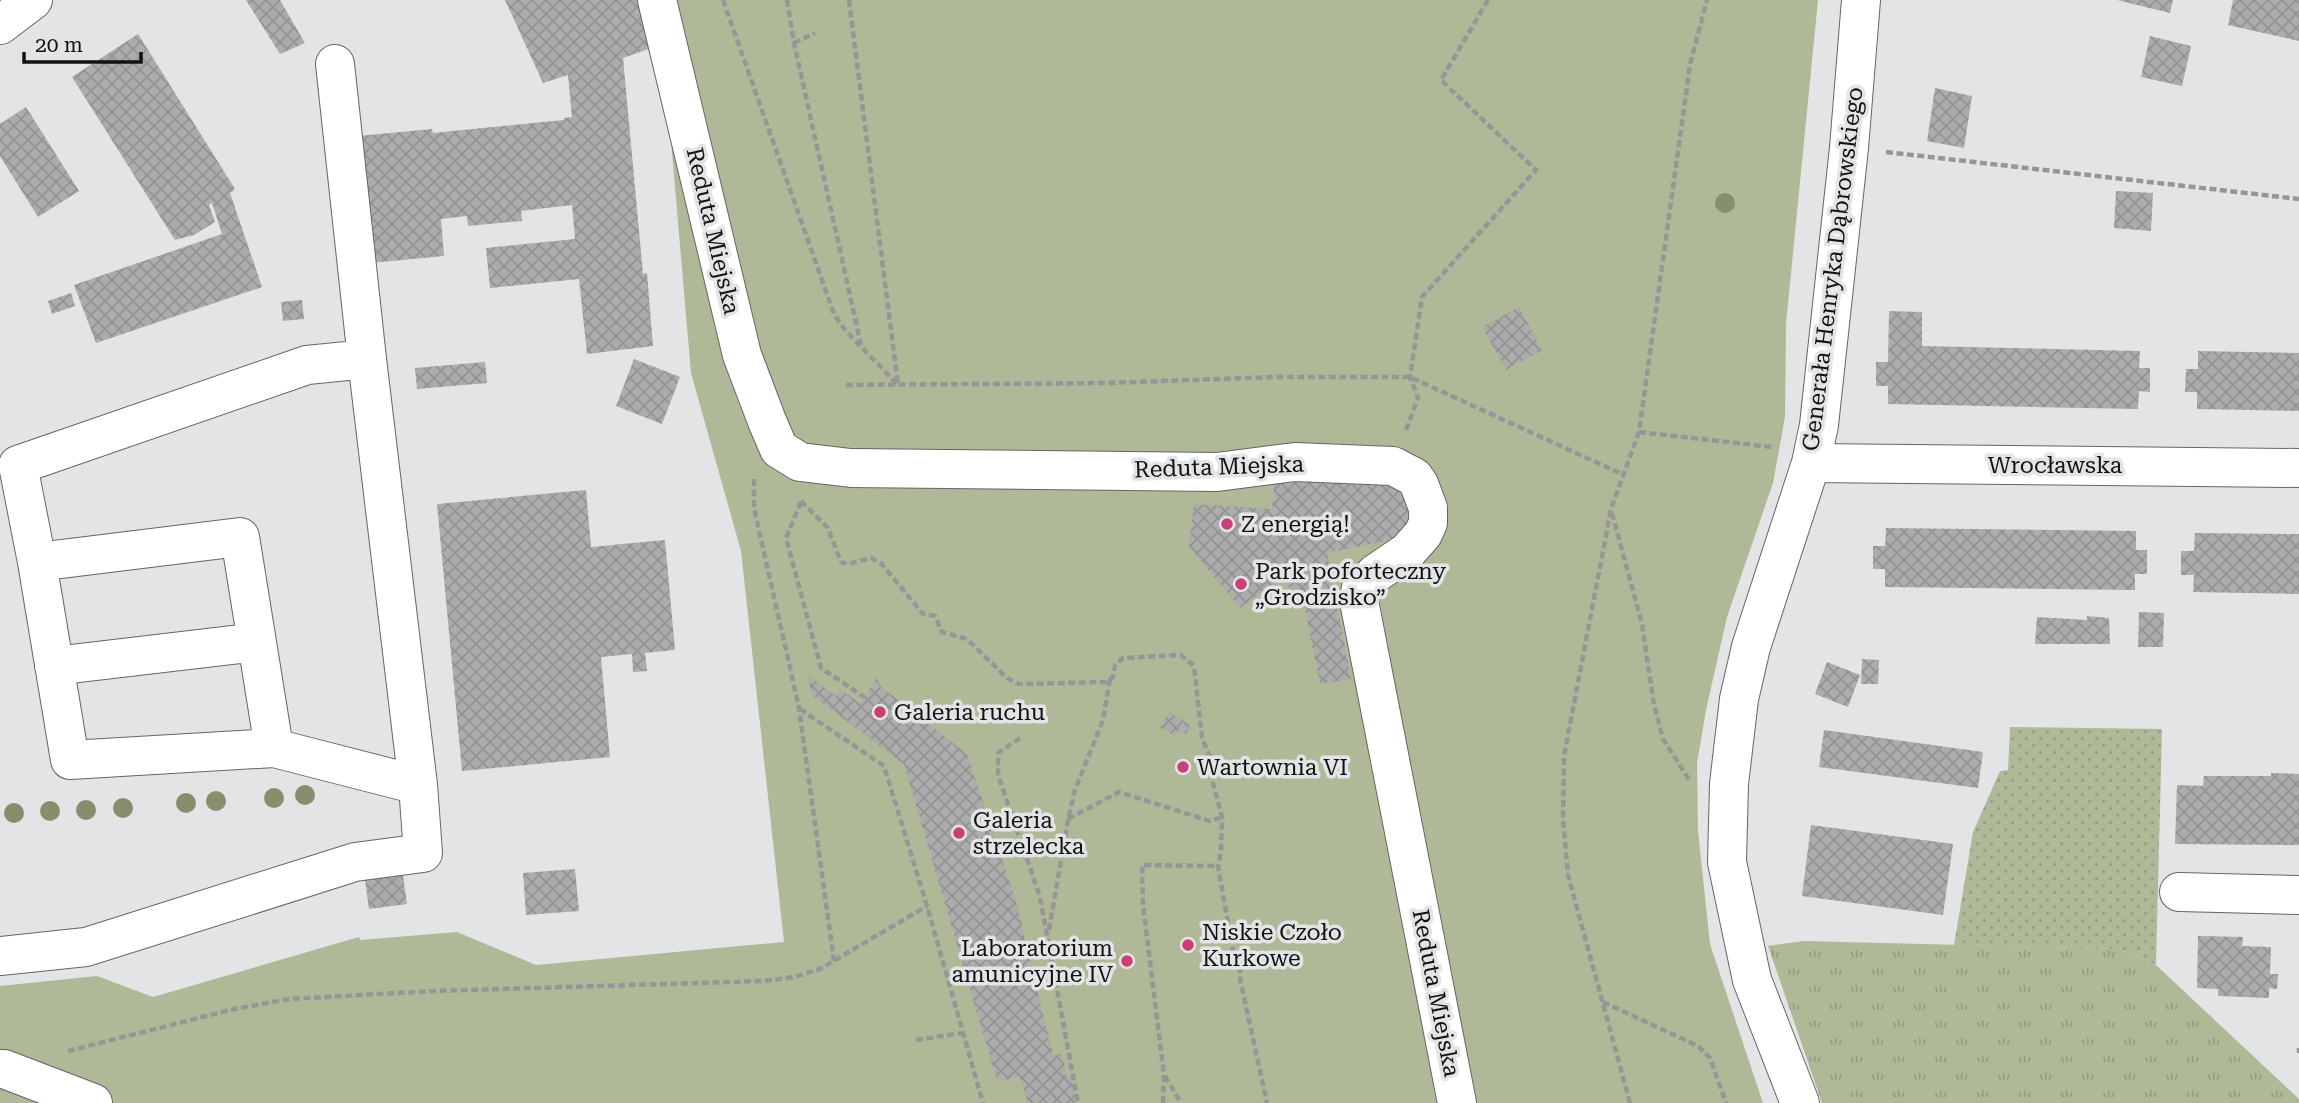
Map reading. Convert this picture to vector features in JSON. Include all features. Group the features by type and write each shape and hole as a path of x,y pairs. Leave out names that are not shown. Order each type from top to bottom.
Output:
{"street":[{"path":"0,25 33,0"},
{"name":"Reduta Miejska","path":"657,0 742,355 779,449 800,462 851,468 1203,472 1295,462 1367,464 1402,469 1414,477 1428,508 1428,523 1423,534 1407,552 1376,573 1361,588 1359,601 1457,1103"},
{"name":"Generała Henryka Dąbrowskiego","path":"1800,1103 1752,980 1727,862 1729,783 1738,699 1751,647 1811,463 1819,425 1848,162 1861,0"},
{"path":"0,956 86,947 355,862 423,853 418,785 335,64"},
{"path":"367,359 307,365 18,465 70,760 274,748 418,785"},
{"name":"Wrocławska","path":"1811,463 2299,468"},
{"path":"37,562 240,537 274,748"},
{"path":"54,666 257,642"},
{"path":"2179,892 2299,895"},
{"path":"0,1069 93,1103"}],"path":[{"path":"723,0 834,314 861,348 899,386"},
{"path":"787,0 861,348"},
{"path":"849,0 899,386"},
{"path":"1418,398 1410,377 1422,298 1536,170 1441,79 1488,0"},
{"path":"1630,1103 1568,874 1563,820 1564,756 1611,509 1639,432 1690,65 1707,0"},
{"path":"794,43 815,33"},
{"path":"1882,152 2299,199"},
{"path":"846,385 1410,377 1622,474"},
{"path":"1639,432 1772,447"},
{"path":"754,476 754,508 799,708 834,961"},
{"path":"805,493 801,501 828,528 841,562 848,564 871,558 881,563 923,614 935,616 942,632 967,639 1007,678 1019,684 1105,682 1110,679"},
{"path":"1611,509 1642,624 1654,705 1663,739 1695,787"},
{"path":"786,538 821,668 864,697"},
{"path":"1048,934 1075,790 1103,720 1115,665 1123,658 1181,654 1194,666 1202,737 1211,759 1211,776 1222,817 1218,866 1233,951 1240,964 1240,979 1267,1103"},
{"path":"799,708 884,766 983,1103"},
{"path":"1020,738 998,753 998,775 1040,897 1078,1103"},
{"path":"1068,820 1119,792 1210,821 1222,817"},
{"path":"1163,1103 1164,1075 1143,905 1142,865 1218,866"},
{"path":"61,1053 230,1010 289,999 447,990 763,981 794,977 820,970 927,906"},
{"path":"1603,1002 1698,1046 1710,1058 1726,1103"},
{"path":"916,1040 962,1033"},
{"path":"1164,1075 1181,1103"}],"green space":[{"name":"Park poforteczny „Grodzisko”","path":"647,0 1818,0 1786,324 1785,417 1773,483 1727,617 1697,763 1698,831 1710,944 1763,1103 0,1103 0,986 97,976 153,997 359,937 360,940 457,932 536,965 784,942 741,551 691,373 663,48"},
{"path":"2010,727 2162,729 2156,965 2120,949 1954,945 1973,832 2000,771 2008,770"},
{"path":"1804,941 2120,949 2156,965 2299,1099 2299,1103 1822,1103 1768,946"}],"building":[{"path":"246,0 280,0 305,43 280,54"},
{"path":"505,0 637,0 657,46 623,58 643,274 647,273 653,346 587,354 579,279 490,288 486,248 575,239 572,205 521,211 522,221 468,226 467,216 441,219 444,256 370,263 358,136 432,129 433,133 572,117 568,75 543,83"},
{"path":"2117,0 2173,0 2170,13"},
{"path":"2233,0 2299,0 2299,41 2228,25"},
{"path":"138,34 235,189 230,193 262,287 96,343 74,285 222,234 212,203 209,205 215,222 194,235 175,240 72,77"},
{"path":"2150,36 2191,46 2182,86 2141,77"},
{"path":"1935,88 1972,96 1964,148 1927,141"},
{"path":"26,107 79,191 38,217 0,156 0,124"},
{"path":"2116,191 2153,193 2151,231 2114,228"},
{"path":"71,293 75,306 52,314 48,301"},
{"path":"302,300 304,319 283,321 281,302"},
{"path":"1519,307 1542,350 1506,370 1482,327"},
{"path":"1889,311 1922,312 1922,346 2140,351 2139,368 2150,368 2150,392 2139,391 2138,409 1888,404 1888,386 1876,386 1876,362 1888,362"},
{"path":"2198,351 2299,353 2299,411 2197,409 2197,392 2185,392 2186,369 2198,369"},
{"path":"634,359 680,377 662,424 616,406"},
{"path":"485,362 487,383 417,389 415,368"},
{"path":"1275,474 1404,486 1415,519 1394,539 1327,553 1351,679 1320,684 1305,609 1282,578 1240,608 1189,547 1194,504 1272,509"},
{"path":"586,490 591,547 665,540 675,650 645,653 647,671 633,672 632,654 601,657 610,757 462,771 437,504"},
{"path":"1886,528 2136,531 2136,550 2147,550 2147,574 2135,574 2135,590 1885,587 1885,569 1873,569 1873,546 1885,546"},
{"path":"2195,533 2299,534 2299,594 2193,592 2194,575 2181,575 2181,551 2194,551"},
{"path":"2139,612 2164,613 2163,647 2138,647"},
{"path":"2087,616 2109,618 2110,644 2035,644 2037,617 2087,620"},
{"path":"1862,659 1879,660 1878,684 1861,684"},
{"path":"1827,662 1860,675 1848,707 1815,694"},
{"name":"Galeria strzelecka","path":"808,675 836,696 840,689 860,703 877,677 880,686 967,754 1016,901 1053,1056 1062,1054 1067,1077 1071,1076 1076,1103 1028,1103 1020,1077 997,1081 904,764 811,694"},
{"path":"1169,712 1190,725 1186,734 1179,730 1175,736 1160,727"},
{"path":"1824,730 1983,752 1978,788 1819,767"},
{"path":"2271,773 2299,774 2299,845 2175,844 2177,785 2203,786 2204,776 2271,776"},
{"path":"1811,825 1953,844 1943,915 1802,896"},
{"path":"575,869 579,911 526,915 523,873"},
{"path":"403,875 407,904 369,909 365,880"},
{"path":"2198,936 2243,937 2242,946 2271,947 2270,974 2278,974 2277,989 2269,988 2269,998 2218,996 2218,989 2197,988"}],"place":[{"name":"Z energią!","path":"1227,524"},
{"name":"Park poforteczny „Grodzisko”","path":"1241,584"},
{"name":"Galeria ruchu","path":"880,712"},
{"name":"Wartownia VI","path":"1183,767"},
{"name":"Galeria strzelecka","path":"959,833"},
{"name":"Niskie Czoło Kurkowe","path":"1188,945"},
{"name":"Laboratorium amunicyjne IV","path":"1127,961"}]}
